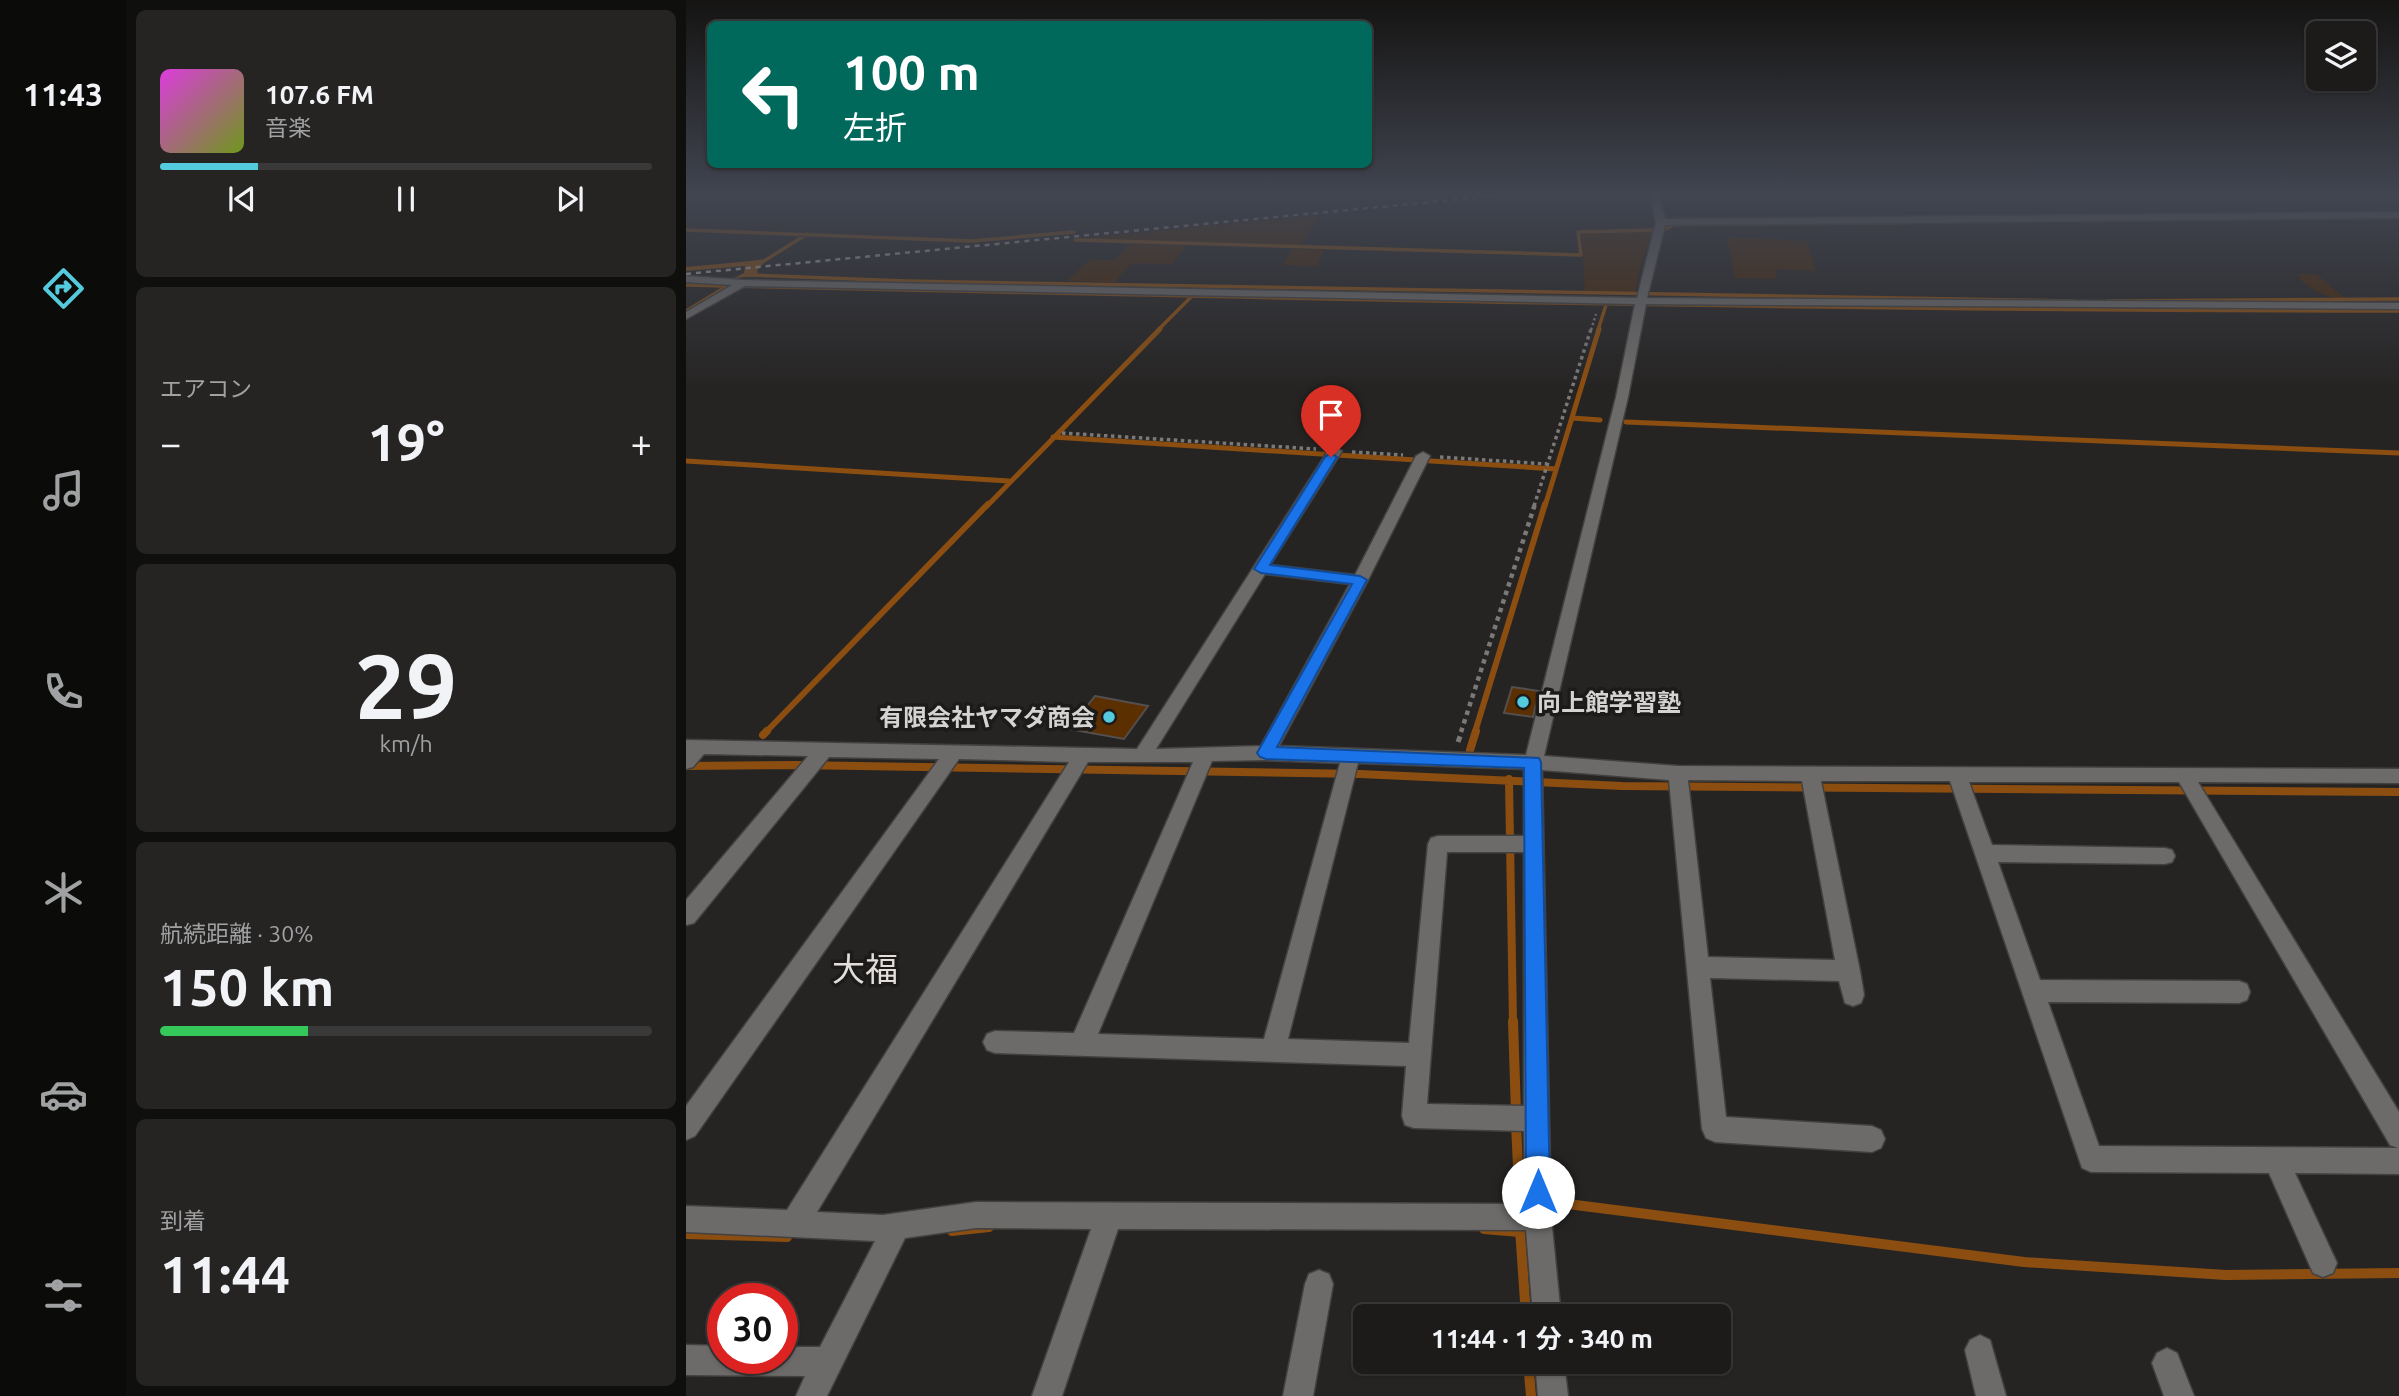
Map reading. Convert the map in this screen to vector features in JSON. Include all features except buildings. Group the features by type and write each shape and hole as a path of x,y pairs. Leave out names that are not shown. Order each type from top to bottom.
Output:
{"street":[{"path":"1544,1304 1524,1216 1522,1119 1532,776 1652,258"},
{"path":"686,279 738,286 1642,301 2399,306"},
{"path":"686,316 738,286"},
{"path":"1142,756 1333,454"},
{"path":"1266,753 1422,460"},
{"path":"1261,569 1360,580"},
{"path":"691,753 816,760 1077,765 1142,756 1201,766 1266,753 1348,768 1453,759 1532,776 1679,782 2191,786 2399,776"},
{"path":"686,916 816,760"},
{"path":"686,1127 947,763"},
{"path":"794,1224 1077,765"},
{"path":"1081,1045 1201,766"},
{"path":"1273,1051 1348,768"},
{"path":"1679,782 1715,1129 1872,1139"},
{"path":"1812,783 1853,995"},
{"path":"1960,785 2091,1159 2399,1161"},
{"path":"2191,786 2399,1136"},
{"path":"1522,1119 1414,1116 1438,844 1528,843"},
{"path":"1984,853 2165,856"},
{"path":"1697,967 1849,971"},
{"path":"2032,991 2239,992"},
{"path":"995,1042 1418,1055"},
{"path":"2276,1160 2323,1263"},
{"path":"811,1396 893,1236 976,1215 1106,1226 1524,1216"},
{"path":"686,1219 883,1228 893,1236"},
{"path":"1047,1396 1106,1226"},
{"path":"1298,1396 1320,1284"},
{"path":"1980,1350 1991,1396"},
{"path":"686,1360 829,1362"},
{"path":"2168,1363 2179,1396"},
{"path":"1551,1374 1553,1396"}],"path":[{"path":"1453,759 1597,308"},
{"path":"1062,433 1546,468"}],"shaded area":[{"path":"1177,258 1172,264 1131,263 1115,282 1067,281 1090,260"},
{"path":"1287,258 1320,258 1317,266 1283,265"},
{"path":"1583,258 1643,258 1635,293 1585,292"},
{"path":"1731,258 1812,258 1816,271 1775,269 1776,279 1735,278"},
{"path":"761,260 765,262 757,270 758,276 734,278 744,273 745,266 686,271 686,267"},
{"path":"2297,274 2316,274 2345,298 2320,293 2298,278 2302,278"}],"waterway":[{"path":"756,262 769,258"},
{"path":"749,275 906,281 2074,301"},
{"path":"686,285 1192,296"},
{"path":"686,311 724,288"},
{"path":"1158,330 1192,296"},
{"path":"1192,296 1757,306 2399,311"},
{"path":"2107,301 2399,299"},
{"path":"1598,330 1606,305"},
{"path":"1054,437 1160,329"},
{"path":"1545,506 1599,329"},
{"path":"1572,418 1600,420"},
{"path":"1626,422 2399,453"},
{"path":"987,506 1054,437"},
{"path":"1054,437 1556,469"},
{"path":"686,461 1009,481"},
{"path":"766,732 988,504"},
{"path":"1475,732 1545,504"},
{"path":"1470,750 1476,731"},
{"path":"763,735 766,732"},
{"path":"686,766 795,765 1360,774 1509,781"},
{"path":"1509,781 1622,786 2399,792"},
{"path":"1509,781 1513,1023"},
{"path":"1513,1021 1516,1113"},
{"path":"1516,1124 1520,1210"},
{"path":"1560,1203 2024,1262 2226,1275 2399,1273"},
{"path":"952,1231 989,1227"},
{"path":"1484,1229 1520,1232"},
{"path":"1520,1229 1525,1304"},
{"path":"686,1234 787,1237"},
{"path":"1529,1374 1531,1396"}],"railway":[{"path":"686,274 850,258"}],"place":[{"name":"向上館学習塾","path":"1523,702"},
{"name":"有限会社ヤマダ商会","path":"1109,717"}],"district":[{"name":"大福","path":"865,968"}],"route":[{"path":"1331,457 1261,569 1360,580 1266,753 1533,762 1538,1192"}]}
